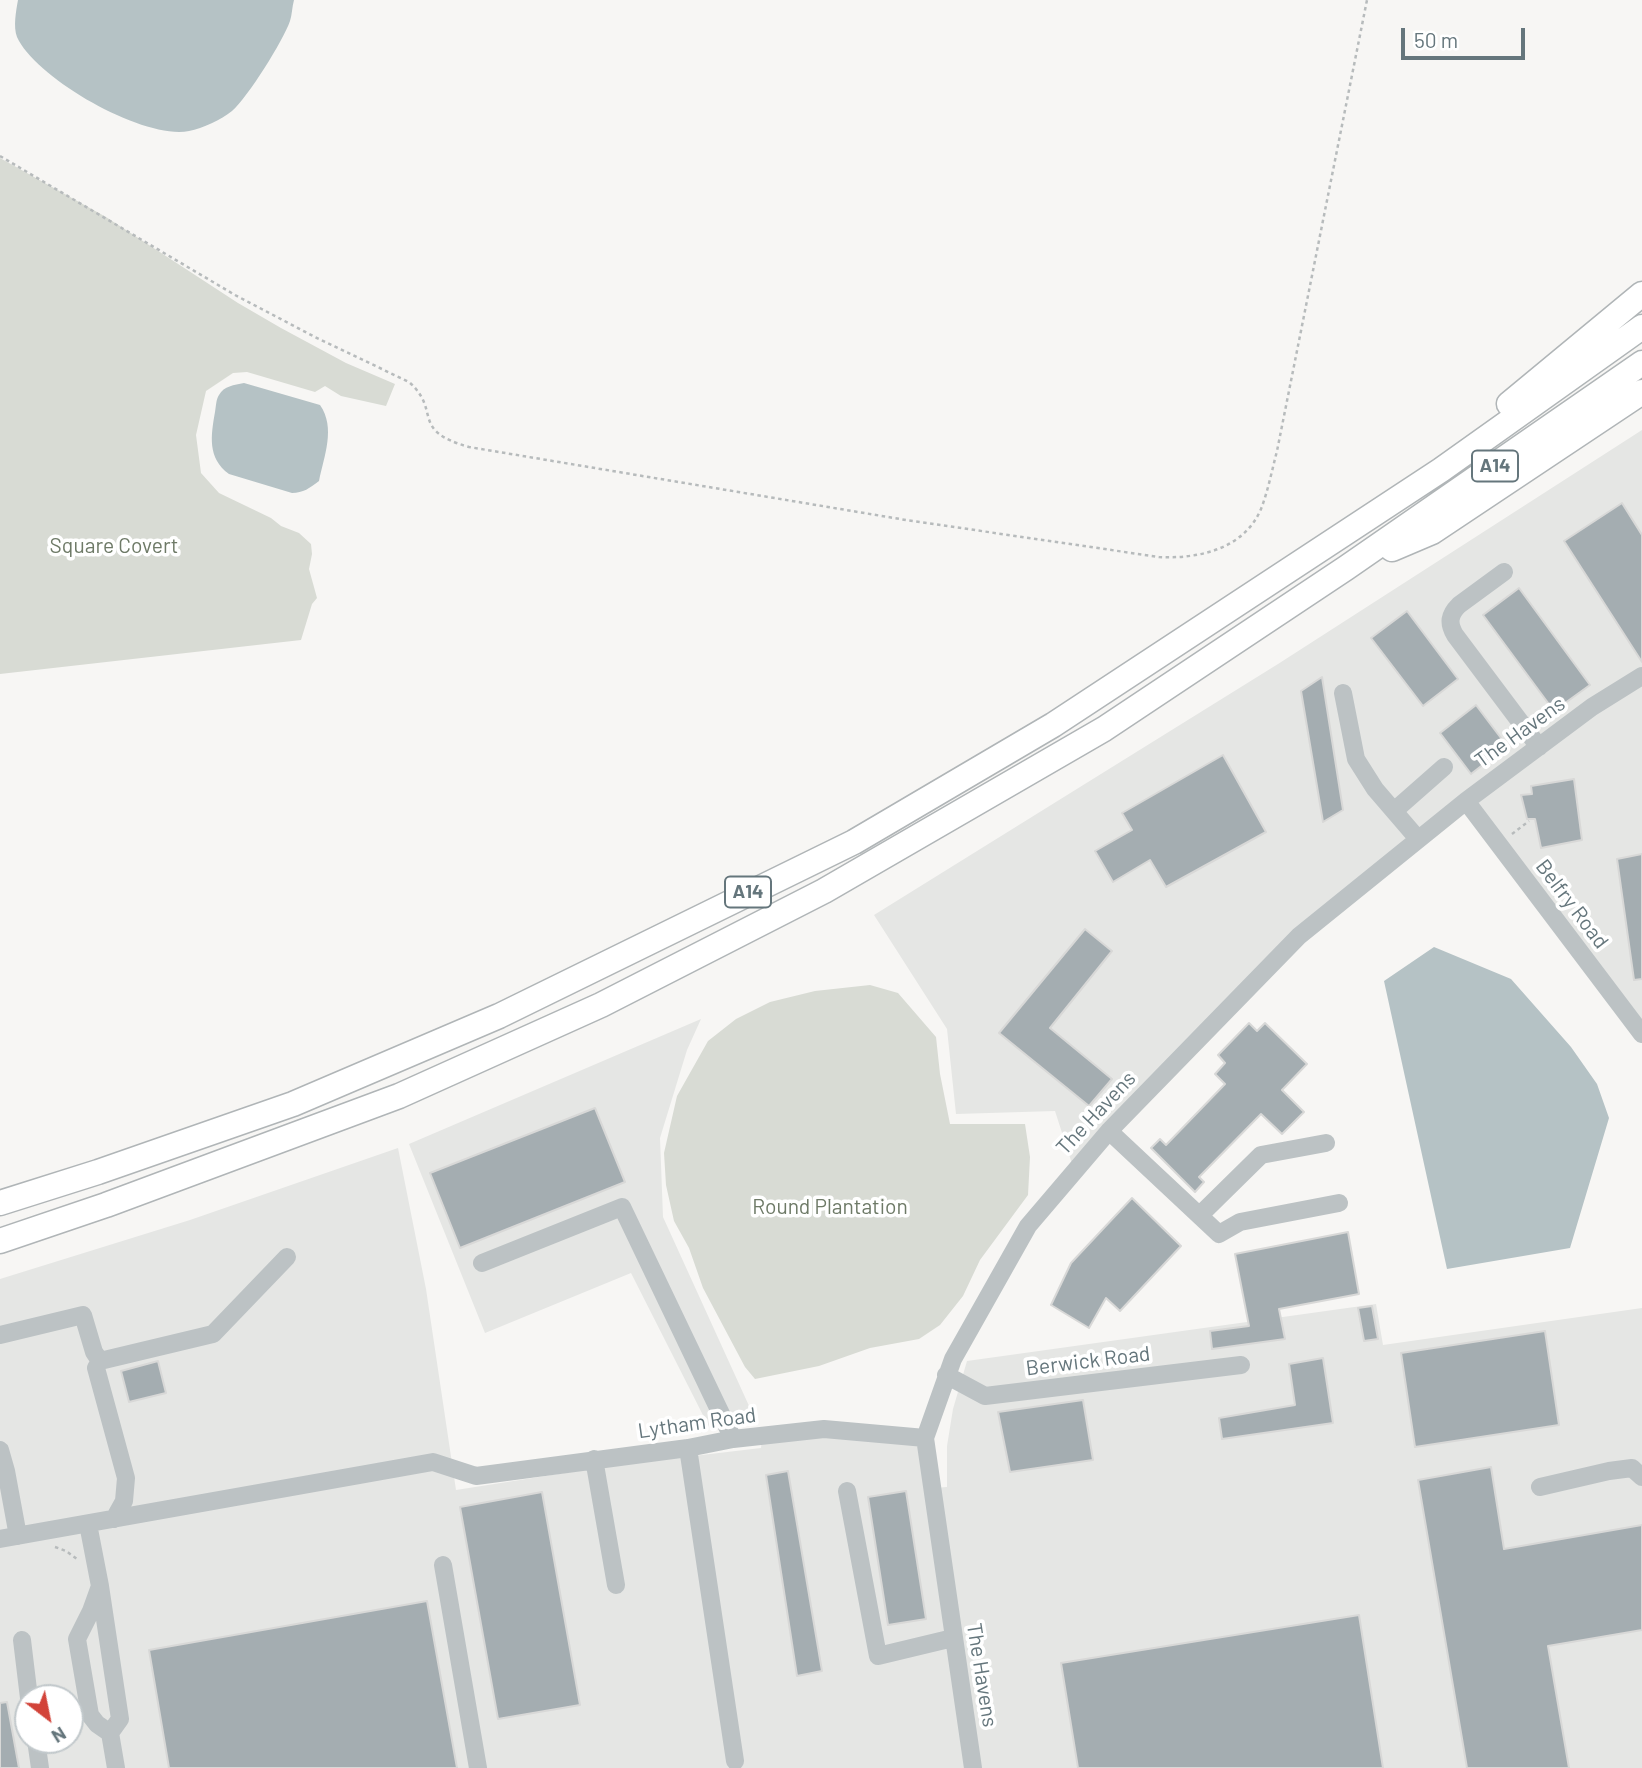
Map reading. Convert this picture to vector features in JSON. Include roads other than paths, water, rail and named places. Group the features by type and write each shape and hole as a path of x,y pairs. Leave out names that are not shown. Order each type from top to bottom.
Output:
{"highway":[{"name":"A14","path":"1441,470 1480,427 1642,294"},
{"name":"A14","path":"0,1203 293,1104 499,1016 854,842 1053,725 1441,470 1642,327"},
{"name":"A14","path":"0,1241 106,1205 399,1096 601,1005 824,891 1093,736 1346,568 1642,363"},
{"name":"A14","path":"1346,568 1432,533 1642,392"}],"street":[{"path":"1504,572 1452,611 1450,623 1455,635 1539,747"},
{"name":"The Havens","path":"973,1768 925,1438 946,1375 1028,1226 1109,1131 1299,936 1466,801 1592,707 1642,676"},
{"path":"1343,693 1356,759 1374,789 1418,839"},
{"path":"1394,811 1444,767"},
{"name":"Belfry Road","path":"1466,801 1642,1034"},
{"path":"1109,1131 1219,1234 1240,1222 1339,1203"},
{"path":"1200,1215 1261,1155 1326,1143"},
{"path":"482,1263 622,1207 733,1439"},
{"path":"0,1450 6,1471 9,1538 114,1519 124,1501 126,1478 96,1368 100,1361 213,1334 287,1257"},
{"path":"0,1335 83,1315 94,1352 100,1361"},
{"name":"Berwick Road","path":"946,1375 985,1396 1241,1365"},
{"name":"Lytham Road","path":"114,1519 433,1462 476,1476 688,1448 733,1439 824,1429 925,1438"},
{"path":"688,1448 735,1761"},
{"path":"594,1459 616,1585"},
{"path":"1540,1487 1632,1468 1642,1477"},
{"path":"847,1491 878,1656 953,1638"},
{"path":"88,1524 100,1586 109,1726 117,1768"},
{"path":"443,1565 478,1768"},
{"path":"100,1586 77,1639 90,1715 109,1726"},
{"path":"22,1640 27,1684"}],"park label":[{"name":"Square Covert","path":"114,546"},
{"name":"Round Plantation","path":"830,1207"}]}
